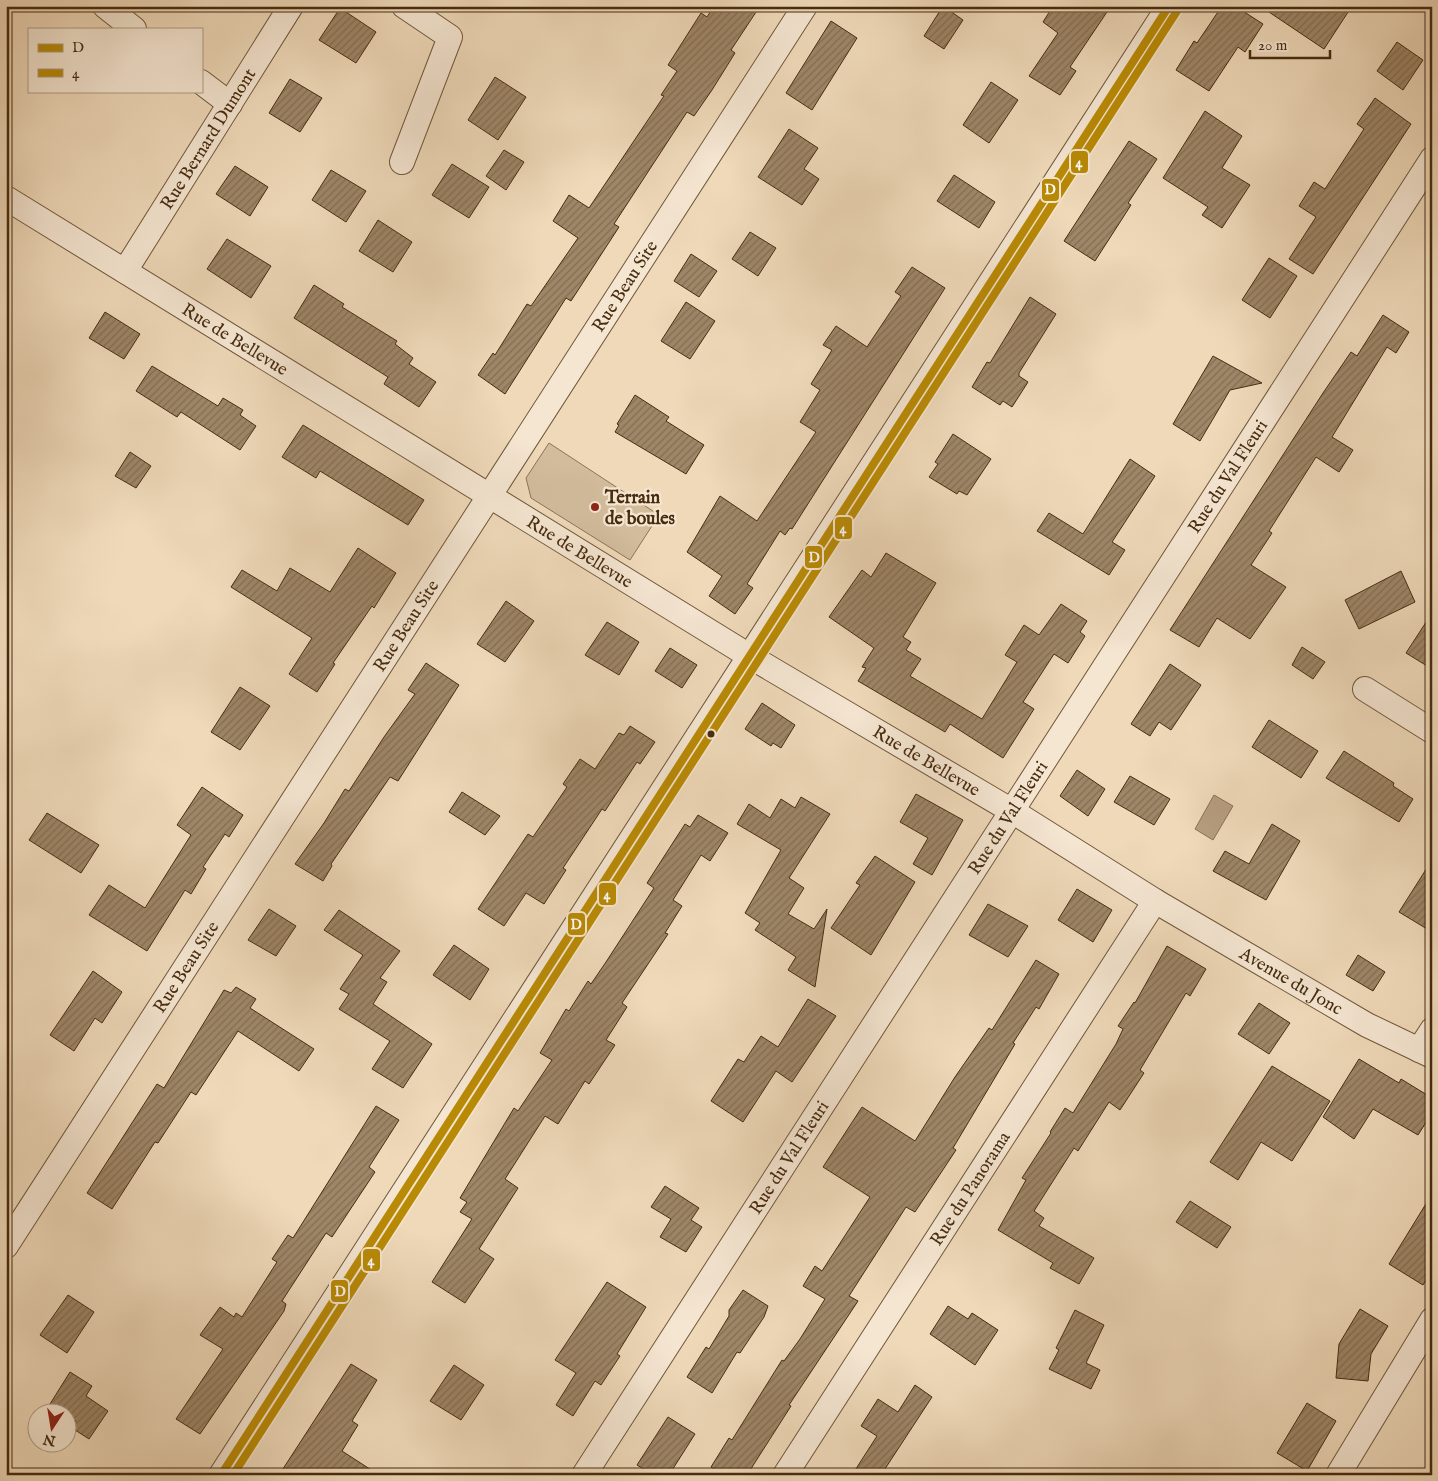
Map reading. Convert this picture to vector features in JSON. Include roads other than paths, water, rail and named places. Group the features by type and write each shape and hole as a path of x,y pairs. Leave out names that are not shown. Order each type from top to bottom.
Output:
{"street":[{"path":"105,6 133,28"},
{"name":"Rue Bernard Dumont","path":"125,271 291,6"},
{"path":"402,162 450,37 404,6"},
{"name":"Rue Beau Site","path":"6,1246 805,6"},
{"path":"221,1475 751,657 1169,6"},
{"path":"202,83 230,104"},
{"name":"Rue du Val Fleuri","path":"584,1475 1432,159"},
{"name":"Rue de Bellevue","path":"6,198 751,657 1012,811 1155,901"},
{"path":"1365,689 1432,731"},
{"name":"Avenue du Jonc","path":"1155,901 1341,1010 1425,1053"},
{"name":"Rue du Panorama","path":"785,1475 1155,901"},
{"path":"1425,1053 1432,1030"},
{"path":"1338,1475 1432,1320"}],"place":[{"name":"Terrain de boules","path":"595,507"}]}
